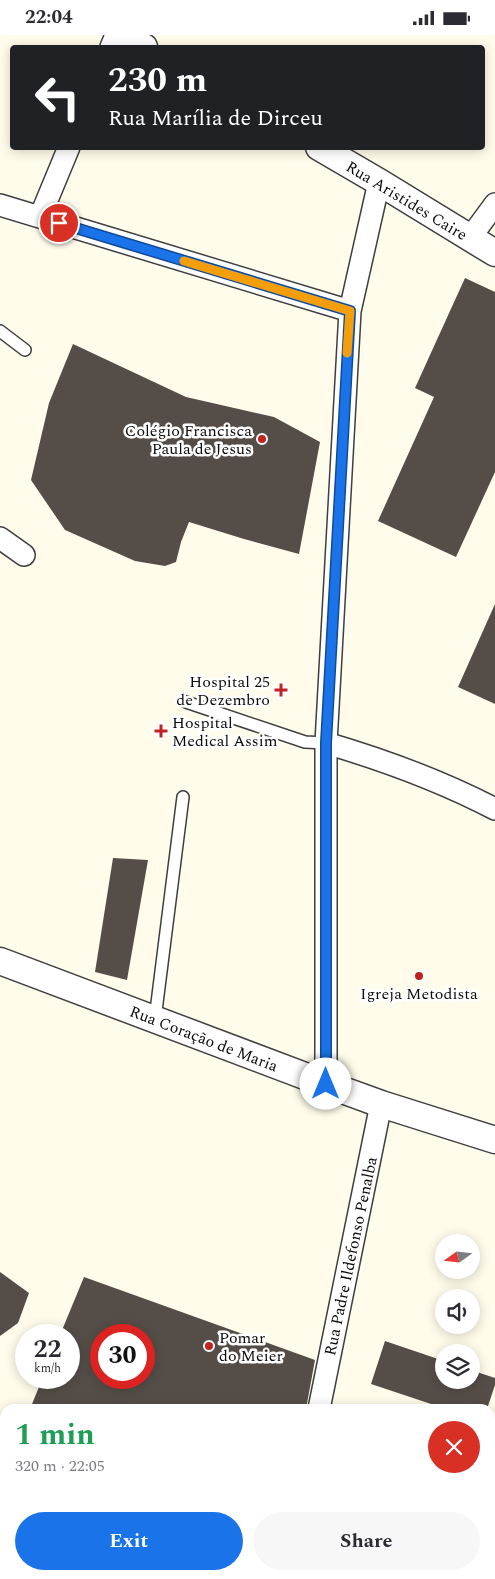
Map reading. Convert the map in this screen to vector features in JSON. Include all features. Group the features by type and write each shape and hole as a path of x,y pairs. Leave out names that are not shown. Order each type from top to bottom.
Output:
{"street":[{"path":"40,217 68,150"},
{"name":"Rua Aristides Caire","path":"324,150 495,253"},
{"path":"326,1084 326,743 350,311 379,182"},
{"path":"470,238 495,204"},
{"path":"0,205 350,311"},
{"path":"0,538 24,555"},
{"path":"326,743 377,758 413,772 495,809"},
{"name":"Rua Coração de Maria","path":"0,961 381,1104 495,1140"},
{"name":"Rua Padre Ildefonso Penalba","path":"320,1404 381,1104"}],"lane":[{"path":"0,331 25,350"},
{"path":"186,701 305,742 326,743"},
{"path":"155,1019 183,797"}],"building":[{"path":"465,278 495,292 495,472 456,557 378,521 434,397 415,388"},
{"path":"73,344 186,397 274,417 320,442 299,554 189,522 176,562 165,566 135,561 65,530 31,480 49,403"},
{"path":"495,604 495,704 458,687"},
{"path":"113,858 148,860 127,980 95,972"},
{"path":"0,1272 29,1293 18,1323 0,1336"},
{"name":"Pomar do Meier","path":"84,1277 315,1360 307,1404 32,1404 38,1389 80,1389 80,1324 65,1324"},
{"path":"385,1341 435,1358 435,1389 480,1389 480,1373 495,1378 495,1385 489,1404 431,1404 371,1384"}],"slow traffic":[{"path":"184,261 350,311 347,353"}],"place":[{"name":"Colégio Francisca Paula de Jesus","path":"262,439"},
{"name":"Hospital 25 de Dezembro","path":"281,690"},
{"name":"Hospital Medical Assim","path":"161,731"},
{"name":"Igreja Metodista","path":"419,976"},
{"name":"Pomar do Meier","path":"209,1346"}],"route":[{"path":"59,223 350,311 326,743 326,1084"}]}
